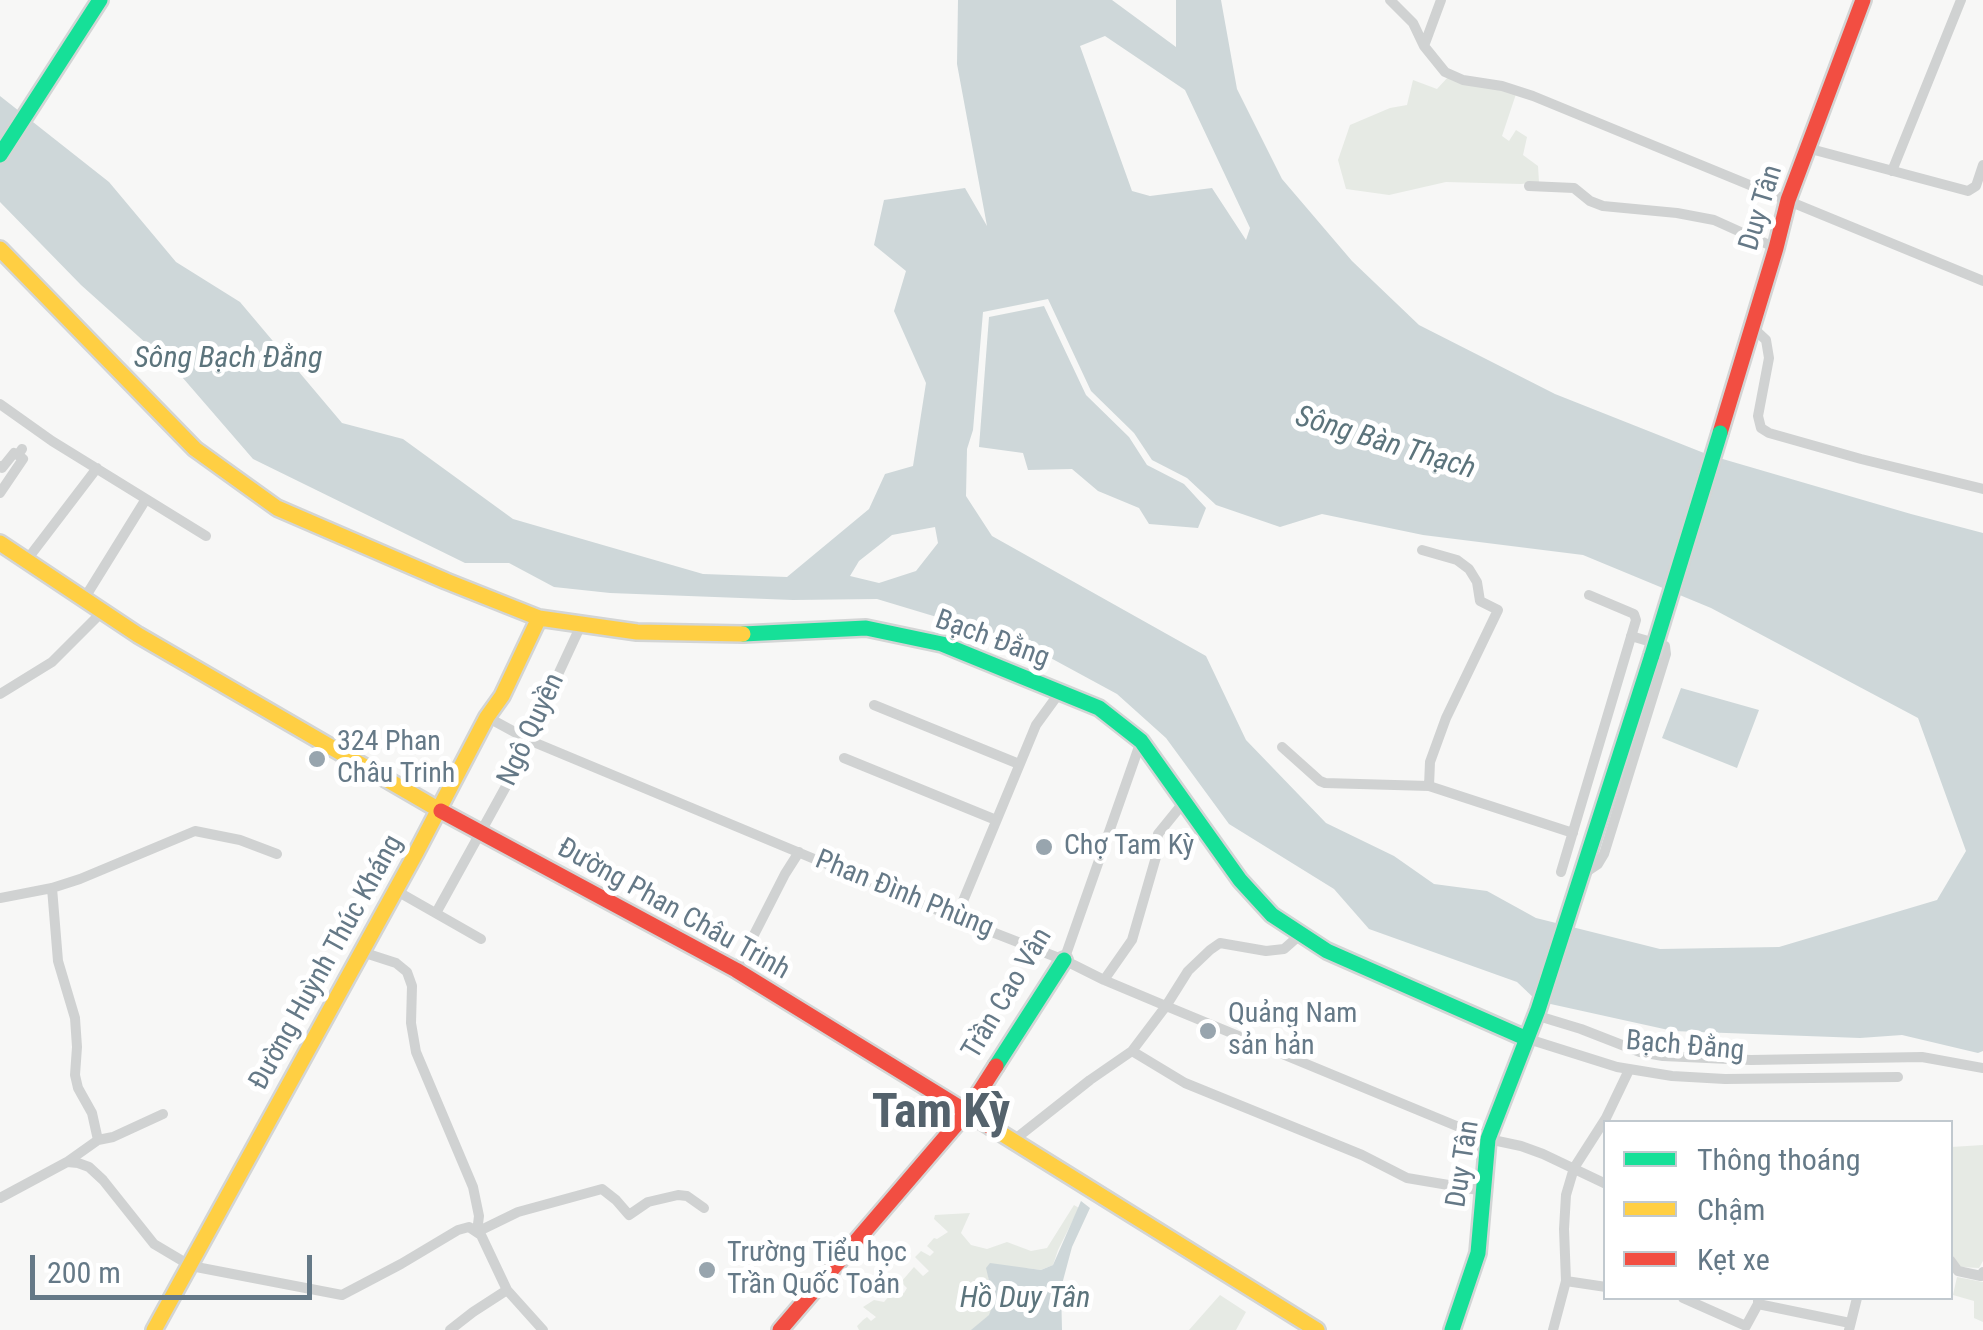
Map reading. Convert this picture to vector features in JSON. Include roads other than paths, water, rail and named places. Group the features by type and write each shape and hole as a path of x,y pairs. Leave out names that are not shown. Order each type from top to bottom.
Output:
{"street":[{"path":"0,155 100,0"},
{"path":"1390,0 1413,23 1424,46 1445,72 1533,96 1983,281"},
{"path":"1424,46 1441,0"},
{"name":"Duy Tân","path":"1452,1330 1478,1254 1488,1139 1575,900 1788,200 1863,0"},
{"path":"1892,171 1961,0"},
{"path":"1807,148 1968,191 1976,186 1983,165"},
{"path":"1529,186 1574,188 1604,206 1714,220 1776,248"},
{"name":"Bạch Đằng","path":"0,249 195,449 277,508 540,618 638,632 758,634 866,628 942,644 1099,708 1141,741 1240,880 1272,915 1327,951 1526,1038 1629,1070 1725,1079 1898,1077"},
{"path":"1752,327 1766,340 1769,358 1758,416 1761,428 1861,459 1983,488"},
{"path":"0,404 52,442 206,536"},
{"path":"0,466 20,452 22,459 0,493"},
{"path":"26,560 97,468"},
{"path":"84,599 146,500"},
{"name":"Đường Phan Châu Trinh","path":"0,543 138,635 439,810 736,970 1014,1140 1295,1324 1317,1330"},
{"path":"1422,550 1457,560 1478,582 1480,601 1498,610 1446,718 1430,762 1429,786"},
{"path":"1561,872 1636,620 1634,614 1589,594"},
{"path":"0,694 52,662 104,612"},
{"name":"Đường Huỳnh Thúc Kháng","path":"154,1330 502,696 540,618"},
{"name":"Ngô Quyền","path":"436,912 532,741 581,625"},
{"path":"1582,875 1598,864 1604,854 1666,651 1662,645 1631,636"},
{"path":"956,918 1036,725 1060,692"},
{"path":"874,705 1020,764"},
{"name":"Phan Đình Phùng","path":"488,717 532,741 1064,960 1166,1006 1488,1139 1522,1146 1603,1182"},
{"name":"Trần Cao Vân","path":"780,1330 966,1112 1064,960 1141,741"},
{"path":"1282,748 1325,784 1429,786 1572,833"},
{"path":"844,758 996,820"},
{"path":"1592,765 1615,772"},
{"path":"1104,980 1132,940 1156,857 1158,834 1184,802"},
{"path":"0,898 80,880 195,831 240,840 278,854"},
{"path":"736,970 799,852"},
{"path":"52,888 60,972 75,1018 75,1075 92,1113 98,1140"},
{"path":"395,890 481,939"},
{"path":"1014,1140 1132,1050 1188,971 1220,943 1284,949 1301,934"},
{"path":"362,952 396,963 406,972 412,986 411,1023 416,1052 473,1187 479,1216 477,1232"},
{"path":"1536,1012 1640,1052 1664,1056 1752,1060 1922,1057 1983,1068"},
{"path":"1132,1050 1185,1083 1362,1155 1407,1178 1484,1191"},
{"path":"1605,1120 1629,1070"},
{"path":"0,1198 67,1162 98,1140 163,1114"},
{"path":"1553,1330 1566,1281 1565,1202 1574,1168 1603,1123"},
{"path":"67,1162 89,1168 154,1244 190,1266 342,1295 458,1230 469,1228 481,1235 507,1290 543,1330"},
{"path":"477,1232 518,1212 602,1189 629,1215 648,1202 678,1195 688,1196 704,1208"},
{"path":"1953,1264 1958,1271 1981,1276 1983,1272"},
{"path":"1566,1281 1603,1287"},
{"path":"450,1330 507,1290"},
{"path":"1688,1300 1746,1326 1758,1301 1850,1326 1856,1300"}],"water":[{"path":"958,0 1112,0 1176,47 1176,0 1221,0 1237,89 1282,179 1352,261 1419,325 1555,394 1709,455 1983,533 1983,1051 1902,1035 1860,1038 1673,1031 1537,1001 1517,982 1369,929 1334,889 1229,824 1166,738 1117,694 1023,643 877,599 610,593 554,587 509,563 465,563 253,459 176,370 81,285 0,202 0,96 109,182 176,262 240,302 342,423 403,439 513,519 703,574 787,577 869,509 885,474 913,466 926,383 894,311 906,271 874,245 884,200 965,188 987,226 957,64","holes":["1105,36 1185,90 1250,228 1246,240 1212,188 1150,196 1132,191 1080,46","1048,299 1091,391 1134,433 1152,460 1187,478 1216,505 1280,527 1322,514 1423,535 1583,555 1711,608 1918,718 1966,851 1937,900 1779,947 1660,949 1536,918 1487,891 1434,884 1394,856 1326,823 1246,740 1206,656 992,536 966,496 967,449 973,430 983,312","935,527 938,543 916,571 879,583 850,576 859,561 892,535"]},
{"path":"1044,306 1086,395 1129,437 1147,465 1184,484 1206,508 1198,528 1149,524 1139,508 1098,491 1072,469 1028,470 1023,453 979,447 989,317"},
{"path":"1681,688 1759,710 1737,768 1662,738"},
{"name":"Hồ Duy Tân","path":"1081,1201 1090,1208 1072,1247 1061,1288 1062,1330 971,1330 989,1315 994,1302 986,1268 990,1263 1041,1270 1053,1265"}],"place":[{"name":"324 Phan Châu Trinh","path":"317,759"},
{"name":"Chợ Tam Kỳ","path":"1044,847"},
{"name":"Quảng Nam sản hản","path":"1208,1031"},
{"name":"Trường Tiểu học Trần Quốc Toản","path":"707,1270"}],"district":[{"name":"Tam Kỳ","path":"941,1115"}],"water label":[{"name":"Sông Bạch Đằng","path":"228,359"},
{"name":"Sông Bàn Thạch","path":"1385,444"}]}
